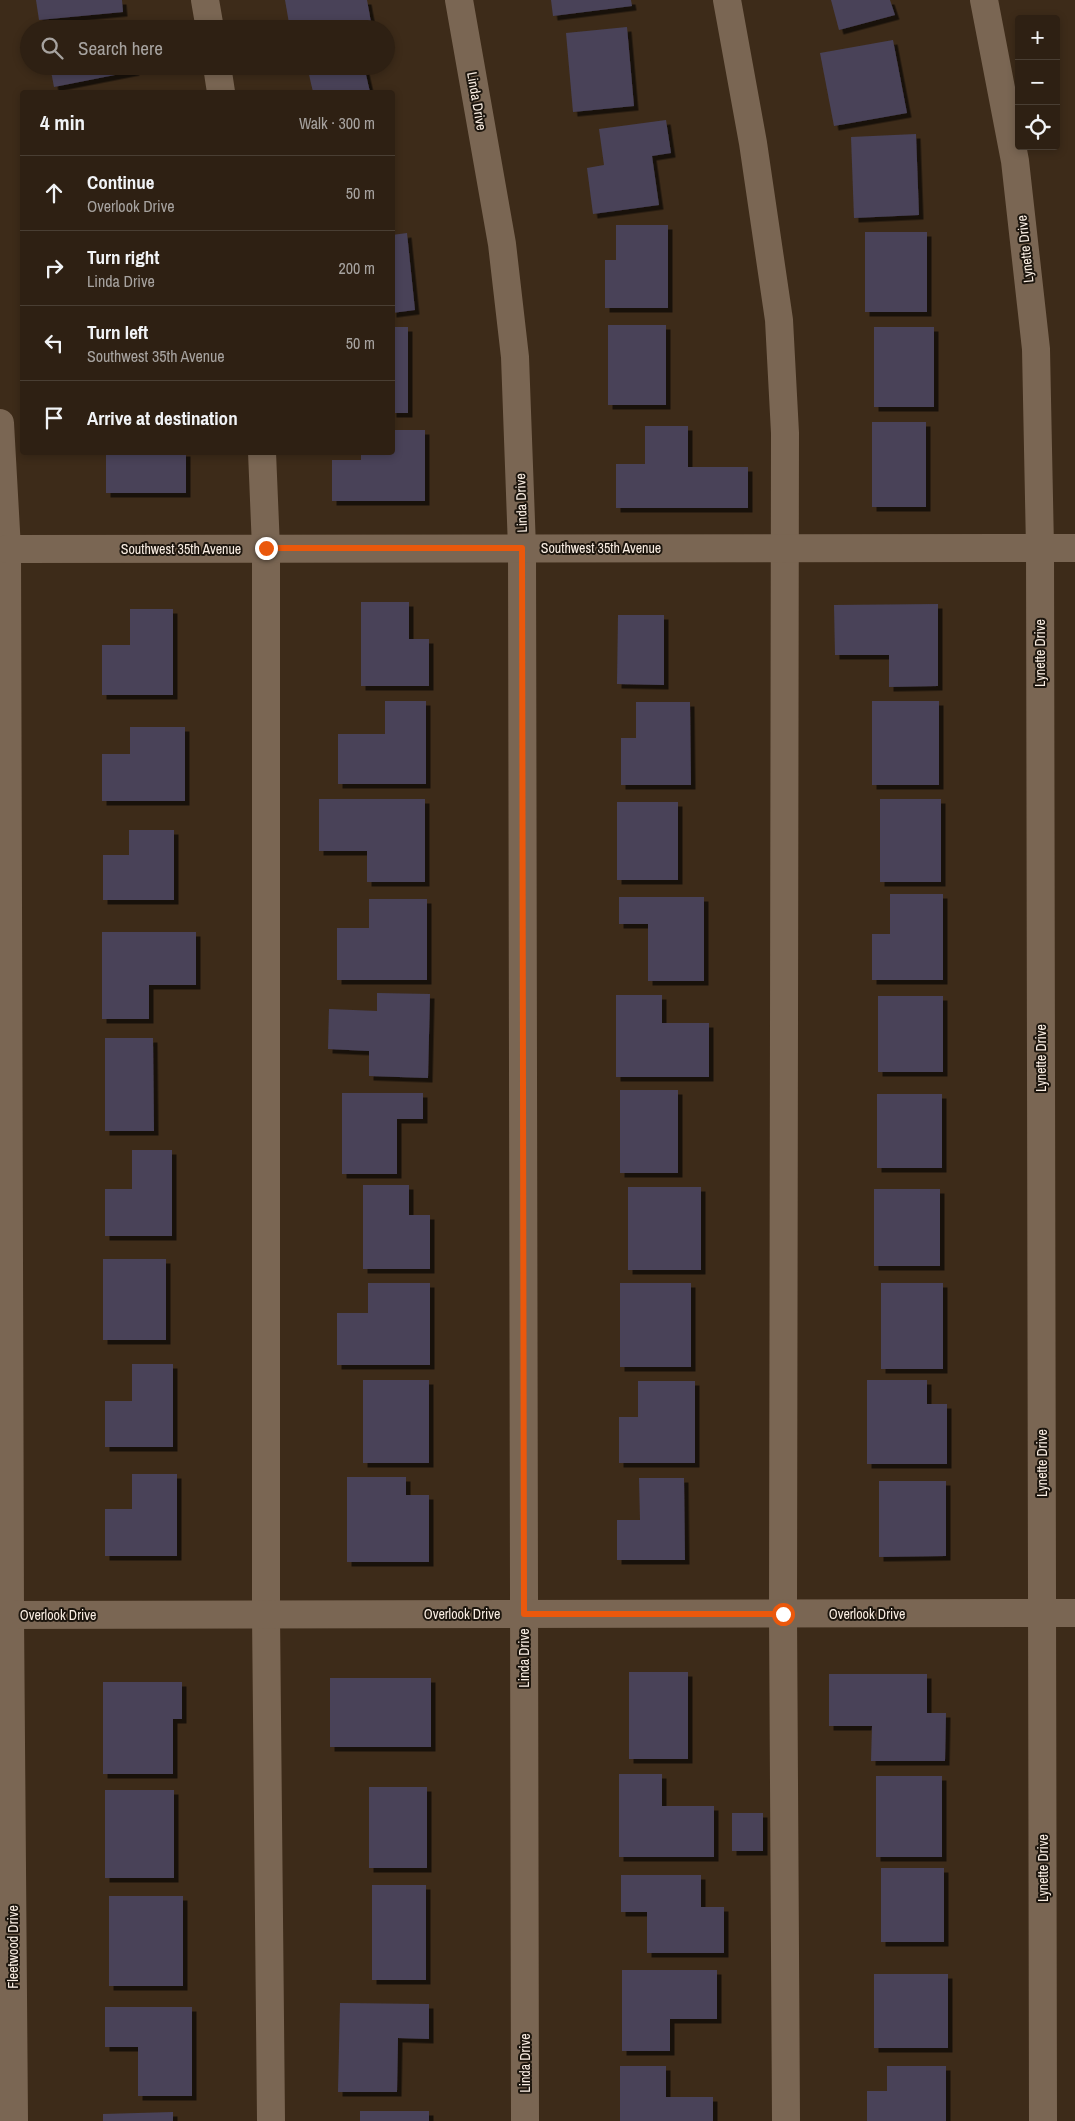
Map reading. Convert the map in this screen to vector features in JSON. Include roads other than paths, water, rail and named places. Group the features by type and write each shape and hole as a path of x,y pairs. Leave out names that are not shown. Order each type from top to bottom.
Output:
{"street":[{"path":"204,0 208,20"},
{"name":"Linda Drive","path":"460,0 502,244 516,356 522,548 525,2121"},
{"path":"727,0 753,143 779,320 785,433 783,1614 786,2121"},
{"name":"Lynette Drive","path":"984,0 1015,161 1036,350 1040,548 1043,2121"},
{"path":"218,75 221,90"},
{"name":"Fleetwood Drive","path":"0,423 7,549 5,1615 14,2121"},
{"path":"262,455 266,548 266,1615 270,2121"},
{"name":"Southwest 35th Avenue","path":"7,549 1075,548"},
{"name":"Overlook Drive","path":"5,1615 1075,1613"}]}
